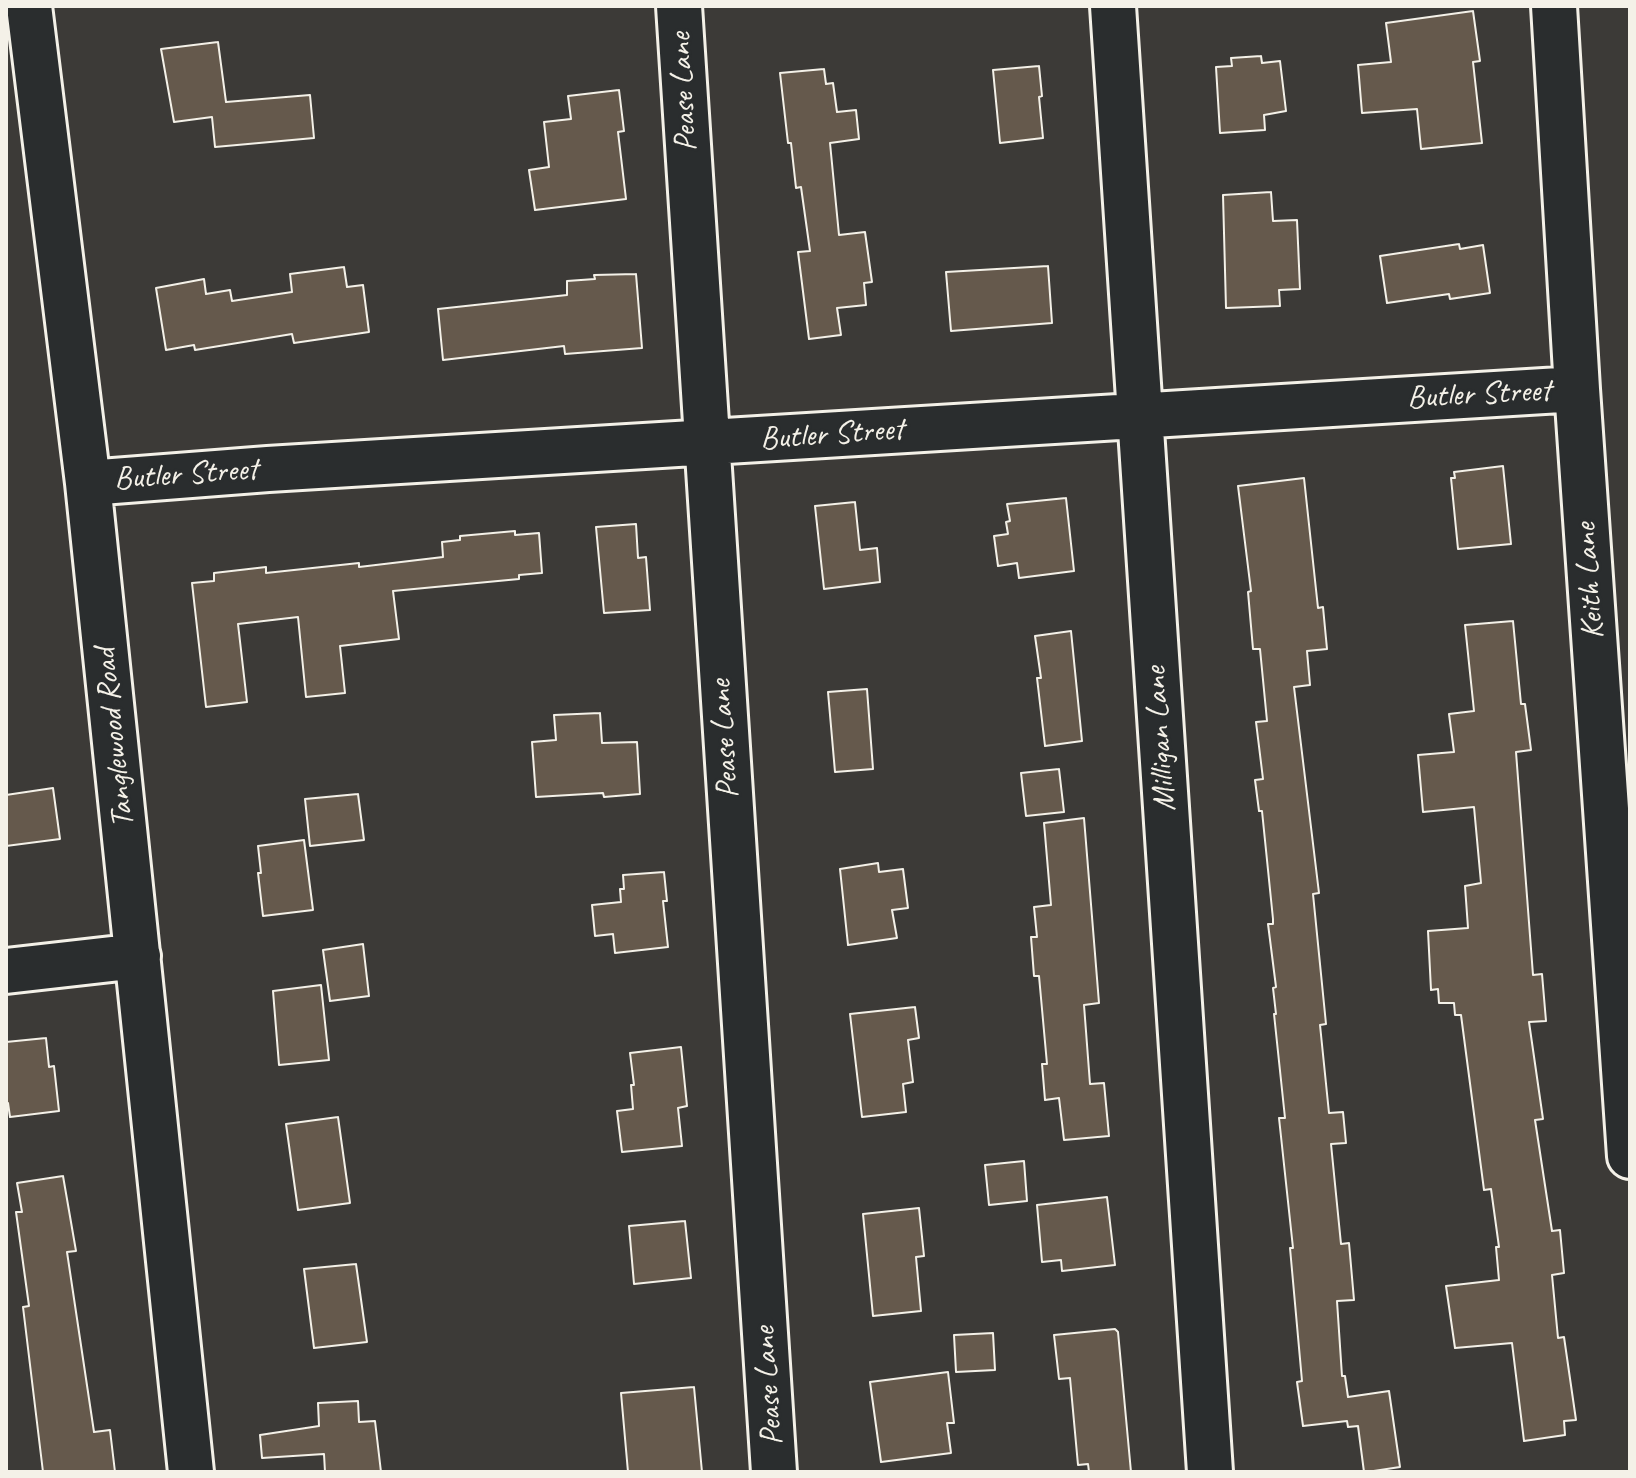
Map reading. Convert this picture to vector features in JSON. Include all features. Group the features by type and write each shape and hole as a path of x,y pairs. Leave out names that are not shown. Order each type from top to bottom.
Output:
{"street":[{"name":"Tanglewood Road","path":"29,6 88,483 191,1472"},
{"name":"Pease Lane","path":"679,6 774,1472"},
{"name":"Milligan Lane","path":"1113,6 1210,1472"},
{"name":"Keith Lane","path":"1554,6 1630,1156"},
{"name":"Butler Street","path":"88,483 268,469 1577,389"},
{"path":"6,971 138,956"}],"building":[{"path":"1473,11 1480,61 1473,62 1482,143 1421,149 1417,109 1362,113 1358,65 1391,62 1386,23"},
{"path":"218,42 226,102 310,95 314,138 215,147 212,117 174,122 161,49"},
{"path":"1261,56 1262,63 1280,61 1286,111 1264,115 1265,130 1220,133 1216,67 1232,66 1231,58"},
{"path":"1039,66 1043,138 1000,143 993,70"},
{"path":"824,69 826,84 833,83 837,112 856,110 859,139 830,143 839,235 865,232 872,282 864,283 866,305 837,308 841,335 809,339 798,252 810,251 801,187 796,188 791,143 788,143 780,73"},
{"path":"619,90 624,131 618,132 626,199 535,210 529,170 549,167 544,122 571,119 568,96"},
{"path":"1271,192 1273,221 1297,220 1300,289 1279,290 1280,306 1226,308 1223,195"},
{"path":"1459,244 1460,249 1483,245 1490,293 1450,299 1449,294 1387,303 1380,256"},
{"path":"1048,266 1052,323 951,331 946,272"},
{"path":"344,267 347,287 363,285 369,332 294,343 292,334 195,350 194,345 166,350 156,288 204,279 206,294 230,290 232,301 292,292 290,274"},
{"path":"636,274 642,348 565,354 564,346 443,360 438,309 567,295 567,281 595,279 594,275"},
{"path":"1503,466 1511,544 1458,549 1451,478 1455,478 1454,472"},
{"path":"1304,478 1318,608 1323,607 1327,649 1307,651 1310,685 1294,687 1319,893 1313,894 1326,1024 1320,1025 1329,1113 1343,1112 1346,1143 1331,1144 1341,1244 1349,1243 1354,1300 1337,1301 1342,1376 1345,1376 1348,1397 1389,1391 1400,1467 1367,1472 1364,1472 1358,1426 1348,1427 1347,1421 1303,1426 1297,1382 1302,1381 1290,1248 1293,1248 1279,1118 1285,1118 1274,1014 1273,988 1276,987 1268,924 1273,924 1273,919 1262,811 1259,811 1255,780 1263,779 1256,722 1267,721 1260,649 1253,649 1248,592 1251,591 1238,486"},
{"path":"1066,498 1074,571 1019,578 1017,563 998,566 994,536 1008,534 1006,522 1010,521 1007,504"},
{"path":"855,502 860,550 877,548 880,582 824,589 815,506"},
{"path":"636,524 638,558 646,557 650,610 604,613 596,527"},
{"path":"515,531 515,535 539,533 542,573 519,575 519,579 393,591 399,639 340,646 345,693 306,697 298,617 238,624 247,702 206,707 192,583 214,581 214,573 266,567 266,573 443,557 442,542 460,540 460,536"},
{"path":"1513,621 1521,704 1525,704 1531,750 1516,752 1533,975 1542,974 1546,1021 1529,1022 1543,1119 1535,1120 1552,1231 1560,1230 1564,1273 1552,1275 1558,1338 1564,1337 1576,1420 1564,1421 1565,1435 1524,1441 1512,1343 1455,1348 1446,1286 1499,1280 1496,1247 1499,1247 1491,1189 1484,1190 1461,1015 1455,1015 1454,1003 1439,1003 1438,989 1431,990 1428,931 1468,928 1465,886 1481,883 1474,807 1423,812 1418,755 1454,752 1449,714 1474,711 1465,625"},
{"path":"1071,631 1082,741 1045,746 1035,636"},
{"path":"867,689 873,769 835,772 828,692"},
{"path":"600,713 602,743 637,742 640,794 536,797 532,742 556,740 554,715"},
{"path":"1059,769 1064,812 1026,816 1021,773"},
{"path":"53,788 60,839 6,846 6,795"},
{"path":"358,794 364,840 310,846 305,799"},
{"path":"1084,818 1099,1003 1084,1005 1090,1084 1104,1083 1109,1136 1064,1140 1059,1098 1045,1100 1042,1064 1047,1064 1039,976 1034,976 1031,937 1037,937 1034,907 1051,905 1044,823"},
{"path":"304,840 313,910 263,916 258,846"},
{"path":"878,863 879,872 903,869 908,908 892,910 897,938 848,945 840,869"},
{"path":"664,872 667,901 663,901 668,947 615,953 613,934 595,936 592,905 621,902 623,875"},
{"path":"363,944 369,996 330,1001 323,950"},
{"path":"321,985 329,1060 279,1065 273,991"},
{"path":"915,1007 919,1038 908,1040 913,1082 903,1084 906,1112 862,1117 850,1014"},
{"path":"46,1038 49,1067 54,1066 59,1111 10,1117 6,1103 6,1042"},
{"path":"681,1047 687,1106 678,1108 682,1146 622,1152 617,1111 633,1109 630,1053"},
{"path":"338,1117 350,1203 298,1210 286,1124"},
{"path":"1024,1161 1027,1201 989,1205 985,1165"},
{"path":"63,1176 76,1251 67,1252 94,1432 110,1430 115,1472 43,1472 23,1307 29,1306 16,1212 22,1212 17,1183"},
{"path":"1107,1197 1115,1265 1062,1271 1061,1260 1042,1262 1037,1205"},
{"path":"919,1208 924,1256 916,1257 921,1311 873,1316 863,1214"},
{"path":"685,1221 691,1278 634,1284 629,1226"},
{"path":"356,1264 367,1342 314,1348 304,1269"},
{"path":"1115,1329 1118,1332 1131,1472 1089,1472 1088,1464 1078,1465 1070,1378 1059,1379 1054,1335"},
{"path":"993,1333 995,1370 956,1372 954,1335"},
{"path":"948,1372 954,1423 947,1423 951,1453 881,1462 870,1382"},
{"path":"694,1387 702,1472 628,1472 621,1393"},
{"path":"358,1401 359,1422 375,1421 381,1472 325,1472 324,1454 262,1458 260,1435 319,1426 318,1403"}]}
